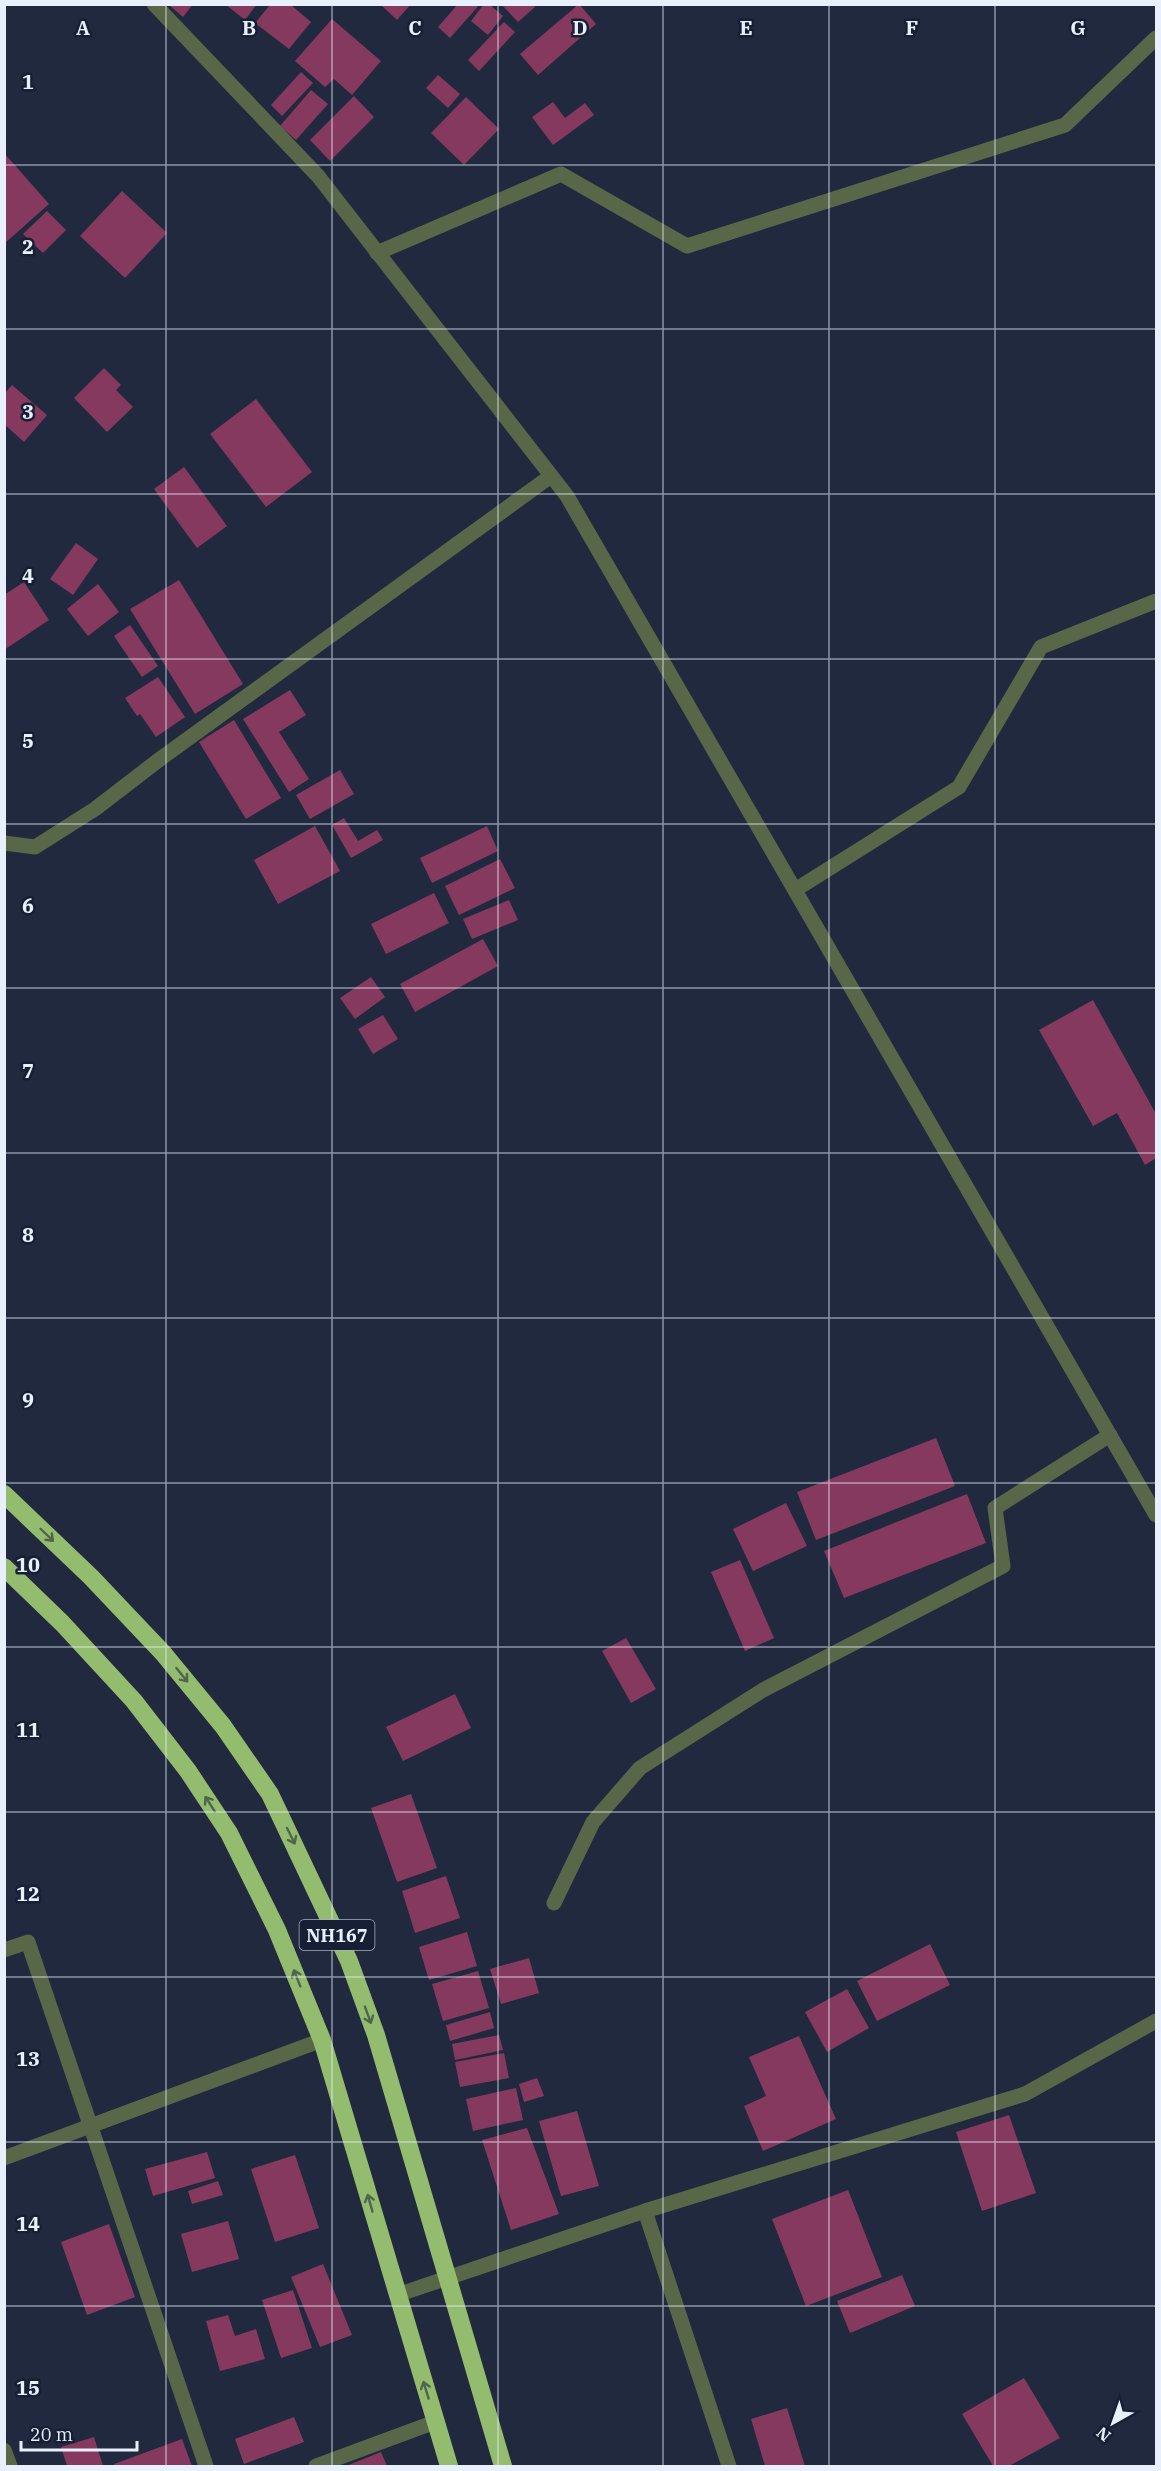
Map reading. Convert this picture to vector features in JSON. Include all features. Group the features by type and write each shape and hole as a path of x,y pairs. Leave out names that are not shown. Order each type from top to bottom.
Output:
{"highway":[{"name":"NH167","path":"4,1494 91,1577 163,1653 223,1726 270,1794 349,1961 376,2035 503,2466"},
{"name":"NH167","path":"4,1567 62,1623 134,1701 188,1771 234,1844 277,1930 322,2040 449,2466"}],"street":[{"path":"154,4 318,176 567,496 1110,1435 1151,1495 1156,1515"},
{"path":"377,253 561,174 687,246 1065,125 1156,38"},
{"path":"4,843 35,847 95,809 160,759 551,476"},
{"path":"795,890 959,787 1041,647 1156,601"},
{"path":"554,1903 593,1822 640,1768 763,1690 1004,1566 995,1508 1110,1435"},
{"path":"4,1950 28,1942 206,2466"},
{"path":"397,2295 645,2211 1025,2094 1156,2021"},
{"path":"4,2158 322,2040"},
{"path":"645,2211 729,2466"},
{"path":"316,2466 435,2422"},
{"path":"4,2450 10,2466"}],"building":[{"path":"168,4 193,4 183,17"},
{"path":"225,4 257,4 245,20"},
{"path":"380,4 411,4 397,20"},
{"path":"458,4 480,4 450,38 438,27"},
{"path":"484,4 489,4 503,16 488,35 471,21"},
{"path":"501,4 532,4 535,7 518,22"},
{"path":"579,4 596,24 538,75 520,54"},
{"path":"270,5 291,5 311,22 289,49 255,23"},
{"path":"332,19 381,61 352,95 334,79 325,87 295,61"},
{"path":"504,22 515,32 479,71 468,60"},
{"path":"301,72 313,83 282,116 271,105"},
{"path":"438,75 460,94 448,108 426,88"},
{"path":"311,90 328,104 296,140 280,126"},
{"path":"354,96 374,117 330,161 310,140"},
{"path":"466,97 499,129 464,165 431,133"},
{"path":"553,102 565,118 585,103 594,115 553,145 532,117"},
{"path":"5,154 49,204 5,243"},
{"path":"122,191 167,233 125,278 80,236"},
{"path":"47,211 66,230 43,253 23,234"},
{"path":"104,368 121,385 116,390 133,407 107,432 74,398"},
{"path":"12,385 47,415 24,442 4,424 4,394"},
{"path":"256,399 312,472 266,507 210,434"},
{"path":"184,467 227,526 197,548 154,489"},
{"path":"76,543 98,559 73,595 50,579"},
{"path":"179,580 243,684 195,714 130,609"},
{"path":"24,582 49,620 4,650 4,595"},
{"path":"98,584 119,612 88,636 67,609"},
{"path":"130,625 158,666 142,677 114,636"},
{"path":"158,677 185,717 156,737 140,714 137,716 125,698"},
{"path":"290,690 306,715 279,732 309,779 289,792 243,719"},
{"path":"234,720 281,798 246,819 199,742"},
{"path":"340,770 354,794 310,819 296,795"},
{"path":"344,818 358,841 377,830 383,840 351,858 332,825"},
{"path":"315,826 340,871 278,904 254,860"},
{"path":"487,826 498,851 432,883 420,858"},
{"path":"500,859 515,888 459,915 445,886"},
{"path":"434,893 449,923 386,954 371,924"},
{"path":"509,900 518,920 472,939 463,919"},
{"path":"483,939 498,966 415,1012 400,984"},
{"path":"371,977 385,997 355,1019 340,998"},
{"path":"1093,1000 1156,1114 1156,1158 1145,1165 1117,1113 1093,1126 1039,1030"},
{"path":"383,1015 398,1039 373,1054 358,1029"},
{"path":"936,1438 955,1486 816,1540 797,1492"},
{"path":"967,1494 986,1543 844,1598 824,1551"},
{"path":"786,1503 807,1546 753,1571 733,1529"},
{"path":"740,1560 774,1638 745,1651 711,1572"},
{"path":"626,1638 656,1689 631,1703 602,1651"},
{"path":"455,1694 471,1728 403,1761 386,1727"},
{"path":"411,1794 437,1868 397,1882 371,1808"},
{"path":"446,1876 460,1918 415,1933 402,1891"},
{"path":"467,1932 477,1966 429,1980 419,1947"},
{"path":"930,1944 950,1985 877,2021 857,1981"},
{"path":"529,1958 539,1993 501,2004 490,1969"},
{"path":"478,1971 489,2008 443,2021 432,1984"},
{"path":"847,1989 869,2028 827,2052 805,2012"},
{"path":"490,2012 494,2028 450,2041 446,2025"},
{"path":"499,2035 503,2050 455,2060 452,2044"},
{"path":"799,2036 836,2119 763,2151 744,2106 766,2096 749,2057"},
{"path":"504,2053 509,2078 460,2087 455,2062"},
{"path":"537,2078 544,2096 524,2102 519,2084"},
{"path":"516,2088 523,2120 473,2131 466,2099"},
{"path":"577,2111 599,2186 561,2196 539,2121"},
{"path":"1009,2115 1036,2193 982,2211 956,2132"},
{"path":"527,2128 559,2214 511,2230 482,2140"},
{"path":"207,2152 215,2178 153,2196 145,2169"},
{"path":"295,2155 319,2228 275,2242 251,2169"},
{"path":"218,2181 223,2195 192,2204 188,2191"},
{"path":"848,2190 882,2277 806,2306 772,2219"},
{"path":"228,2221 239,2259 192,2272 181,2234"},
{"path":"109,2224 135,2297 87,2315 61,2242"},
{"path":"323,2264 352,2335 320,2347 291,2277"},
{"path":"902,2275 915,2306 850,2333 837,2301"},
{"path":"293,2290 312,2348 281,2358 262,2300"},
{"path":"228,2315 235,2336 256,2329 265,2359 220,2371 206,2321"},
{"path":"1024,2378 1060,2438 1009,2466 993,2466 962,2414"},
{"path":"787,2408 805,2466 765,2466 751,2419"},
{"path":"294,2417 304,2442 244,2464 235,2439"},
{"path":"94,2437 103,2466 67,2466 61,2447"},
{"path":"182,2439 192,2466 115,2466 114,2464"},
{"path":"381,2452 387,2466 346,2466"}]}
